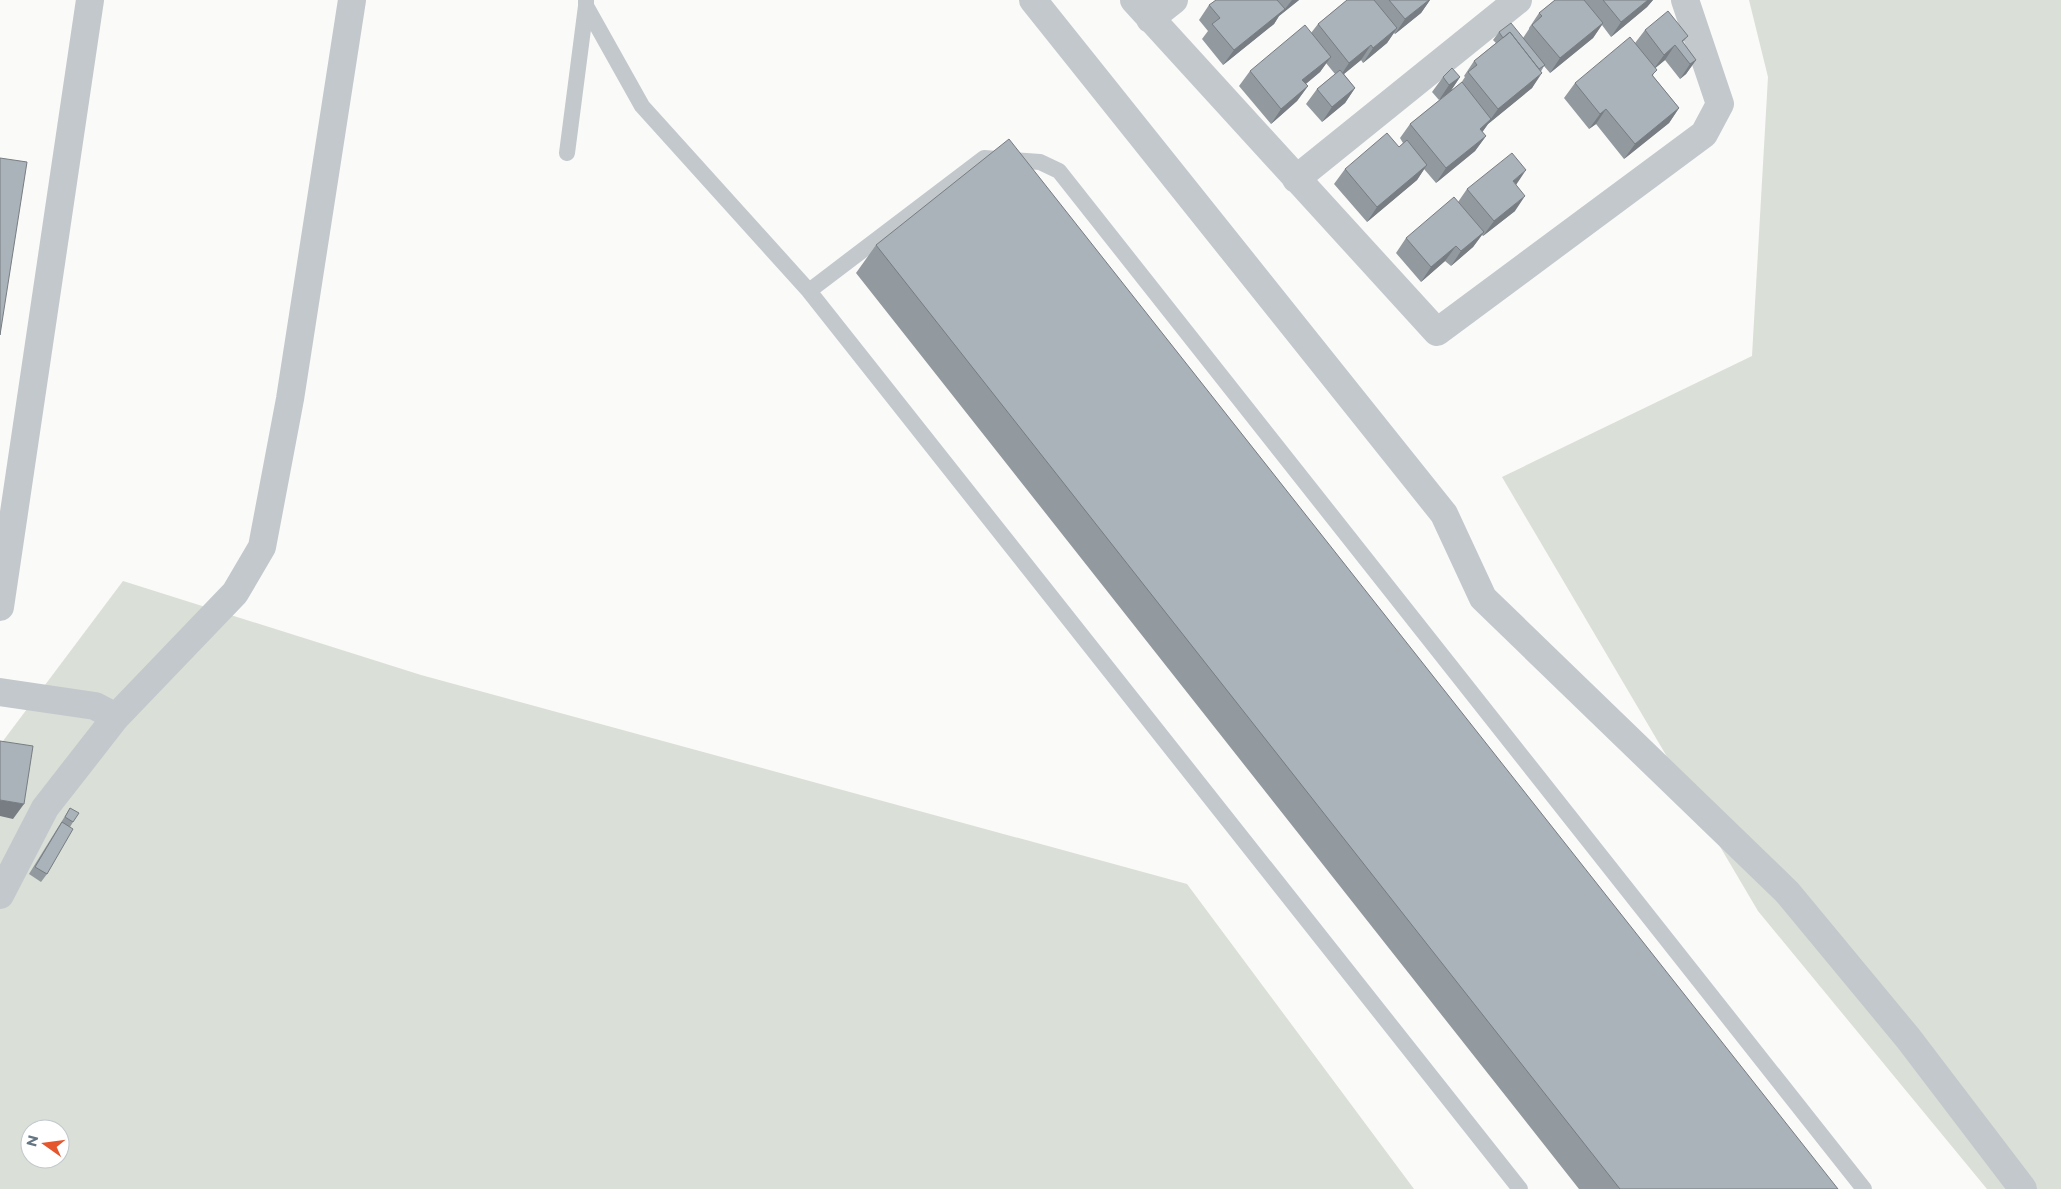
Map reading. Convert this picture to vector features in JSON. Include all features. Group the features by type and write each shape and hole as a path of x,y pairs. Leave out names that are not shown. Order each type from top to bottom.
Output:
{"street":[{"path":"0,607 90,0"},
{"path":"0,895 46,808 116,717 235,593 262,547 290,399 352,0"},
{"path":"1033,0 1444,514 1483,598 1787,892 1908,1038 2023,1189"},
{"path":"1174,0 1142,10 1437,332 1704,134 1720,104 1685,0"},
{"path":"1296,179 1518,0"},
{"path":"0,692 95,706 116,717"}],"lane":[{"path":"567,153 586,3"},
{"path":"586,3 642,106 809,291 1520,1189"},
{"path":"809,291 984,158 1040,162 1059,171 1864,1189"}],"shaded area":[{"path":"1749,0 2061,0 2061,1189 1987,1189 1758,911 1502,477 1752,356 1768,77"},
{"path":"123,581 421,675 1187,884 1414,1189 0,1189 0,745"}],"building":[{"path":"1216,0 1277,0 1285,9 1234,50 1212,24 1220,18 1209,5"},
{"path":"1347,0 1374,0 1397,28 1373,48 1371,45 1349,63 1318,24"},
{"path":"1389,0 1429,0 1405,19"},
{"path":"1555,0 1584,0 1603,23 1560,58 1532,25 1542,16 1539,13"},
{"path":"1603,0 1648,0 1621,22"},
{"path":"1668,11 1688,36 1682,41 1696,60 1690,64 1675,45 1664,55 1645,30"},
{"path":"1511,23 1545,65 1539,69 1510,32 1503,38 1499,32"},
{"path":"1305,25 1331,57 1302,80 1308,86 1281,109 1250,71"},
{"path":"1510,32 1542,73 1498,109 1468,72 1477,65 1474,61"},
{"path":"1630,37 1657,70 1652,75 1679,108 1635,144 1606,109 1600,114 1575,83"},
{"path":"1452,68 1460,77 1449,85 1443,77"},
{"path":"1340,70 1355,88 1332,107 1317,89"},
{"path":"1462,82 1491,119 1480,129 1486,136 1446,168 1410,124"},
{"path":"1387,133 1399,147 1407,140 1427,165 1377,207 1345,169"},
{"path":"1009,139 1838,1189 1620,1189 876,245"},
{"path":"1512,153 1526,170 1513,181 1525,196 1494,221 1467,189"},
{"path":"0,158 27,162 0,335"},
{"path":"1454,197 1484,232 1461,251 1456,246 1431,267 1406,238"},
{"path":"0,741 33,746 24,804 0,800"},
{"path":"70,808 79,813 73,822 65,817"},
{"path":"62,822 73,829 47,874 35,867"}]}
